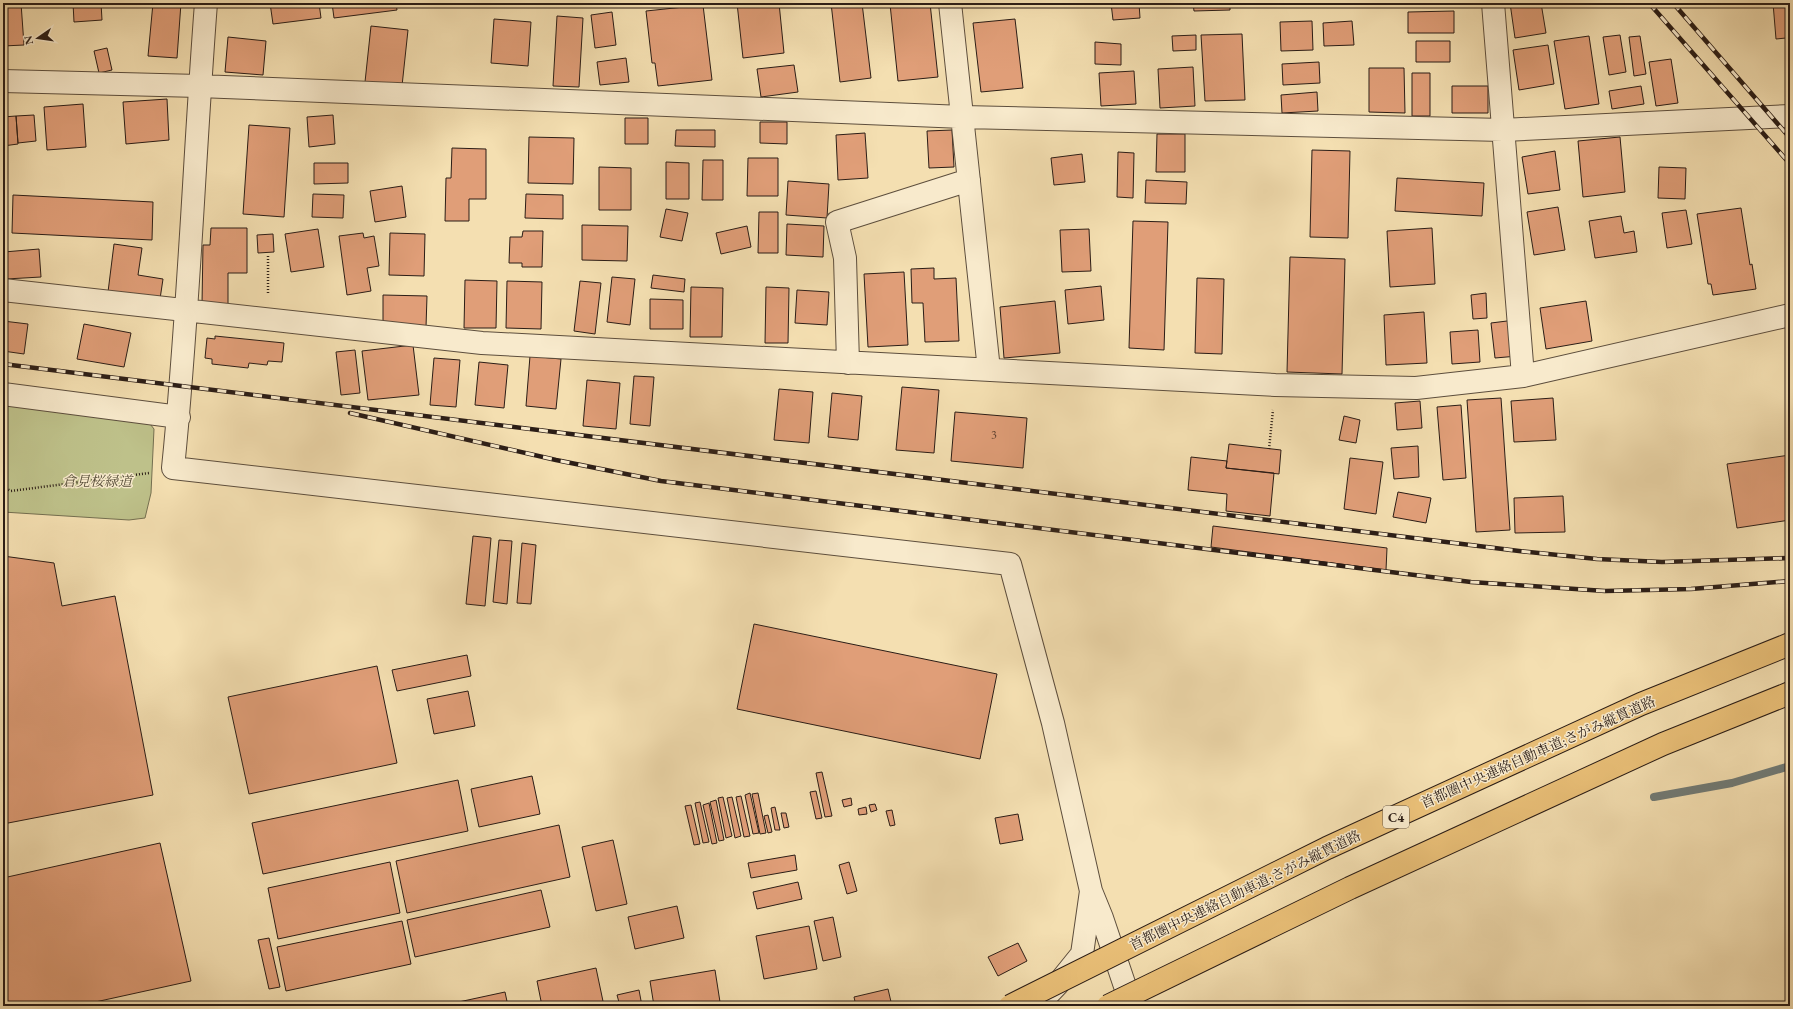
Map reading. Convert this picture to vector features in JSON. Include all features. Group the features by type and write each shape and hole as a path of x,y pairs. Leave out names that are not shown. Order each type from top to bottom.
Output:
{"highway":[{"name":"首都圏中央連絡自動車道;さがみ縦貫道路","path":"1010,1006 1334,845 1641,704 1790,644"},
{"path":"1108,1006 1357,884 1663,744 1790,693"}],"street":[{"path":"206,3 188,310 173,468 1010,564 1053,723 1090,891 1102,918 1130,1001 1129,1006"},
{"path":"950,3 989,370"},
{"path":"1493,3 1523,376"},
{"path":"3,81 200,86 963,117 1503,130 1790,116"},
{"path":"848,363 845,258 837,222 969,180"},
{"path":"3,290 482,343 1275,385 1416,388 1523,376 1790,315"},
{"path":"3,394 179,417"},
{"path":"1037,1006 1057,985 1082,954 1090,891"}],"path":[{"path":"268,256 268,281"},
{"path":"1269,449 1273,410"},
{"path":"3,487 11,491 146,474 173,468"}],"green space":[{"name":"倉見桜緑道","path":"3,403 147,420 154,429 151,493 145,518 129,520 3,512"}],"building":[{"path":"3,3 21,3 24,45 3,46"},
{"path":"73,3 101,3 102,20 74,22"},
{"path":"153,3 181,3 177,58 148,56"},
{"path":"270,3 319,3 321,18 273,24"},
{"path":"332,3 396,3 397,10 334,18"},
{"path":"737,3 779,3 784,53 743,58"},
{"path":"831,3 862,3 871,78 840,82"},
{"path":"930,3 938,77 898,81 890,4"},
{"path":"1111,3 1139,3 1140,18 1113,20"},
{"path":"1193,3 1230,3 1230,10 1194,11"},
{"path":"1510,3 1541,3 1546,33 1515,38"},
{"path":"1773,3 1790,3 1790,72 1786,38 1776,39"},
{"path":"703,5 712,80 658,86 655,63 652,63 646,11"},
{"path":"1454,11 1454,33 1408,33 1408,12"},
{"path":"612,12 616,45 595,48 591,15"},
{"path":"557,16 583,18 579,87 553,86"},
{"path":"494,19 531,22 528,66 491,63"},
{"path":"1015,19 1023,88 981,92 973,23"},
{"path":"1312,21 1313,50 1281,51 1280,22"},
{"path":"1352,21 1354,45 1324,46 1323,23"},
{"path":"371,26 408,30 402,86 365,82"},
{"path":"1242,34 1245,100 1205,101 1201,35"},
{"path":"1196,35 1196,50 1173,51 1172,36"},
{"path":"1620,35 1626,72 1609,75 1603,37"},
{"path":"1589,36 1599,104 1565,109 1554,41"},
{"path":"1640,36 1646,74 1634,76 1629,37"},
{"path":"228,37 266,41 263,75 225,72"},
{"path":"1416,41 1450,41 1450,62 1416,62"},
{"path":"1095,42 1121,44 1121,65 1095,64"},
{"path":"1548,45 1554,84 1519,90 1513,50"},
{"path":"107,48 112,70 99,73 94,51"},
{"path":"626,58 629,82 600,85 597,62"},
{"path":"1671,59 1678,103 1656,106 1649,62"},
{"path":"1319,62 1320,83 1283,85 1282,64"},
{"path":"794,65 798,92 761,97 757,69"},
{"path":"1193,67 1195,106 1160,108 1158,69"},
{"path":"1369,68 1404,68 1405,113 1369,112"},
{"path":"1134,71 1136,104 1101,106 1099,73"},
{"path":"1412,73 1430,73 1430,116 1412,116"},
{"path":"1452,86 1488,86 1488,113 1452,113"},
{"path":"1641,86 1644,104 1612,109 1609,91"},
{"path":"1317,92 1318,111 1282,113 1281,95"},
{"path":"167,99 169,140 126,144 123,102"},
{"path":"83,104 86,147 47,150 44,107"},
{"path":"34,115 36,141 18,143 16,116"},
{"path":"333,115 335,144 309,147 307,117"},
{"path":"16,116 18,144 3,146 3,117"},
{"path":"625,118 648,118 648,144 625,144"},
{"path":"760,122 787,122 787,144 760,143"},
{"path":"249,125 290,128 284,217 243,214"},
{"path":"676,130 715,130 715,147 675,146"},
{"path":"952,130 954,167 929,168 927,131"},
{"path":"865,133 868,178 838,180 836,135"},
{"path":"1157,134 1185,134 1185,172 1156,172"},
{"path":"529,137 574,138 573,184 528,183"},
{"path":"1620,137 1625,192 1583,197 1578,141"},
{"path":"452,148 486,149 486,199 469,199 469,221 445,221 446,178 451,178"},
{"path":"1312,150 1350,151 1348,238 1310,237"},
{"path":"1555,151 1560,190 1528,194 1522,157"},
{"path":"1118,152 1134,153 1133,198 1117,197"},
{"path":"1082,154 1085,182 1054,185 1051,158"},
{"path":"748,158 778,158 778,196 747,196"},
{"path":"703,160 723,160 723,200 702,200"},
{"path":"666,162 689,163 689,199 666,199"},
{"path":"314,163 348,163 348,183 314,184"},
{"path":"599,167 631,168 631,210 599,210"},
{"path":"1659,167 1686,168 1685,199 1658,198"},
{"path":"1397,178 1484,183 1482,216 1395,211"},
{"path":"1146,180 1187,182 1186,204 1145,203"},
{"path":"788,181 829,184 827,218 786,215"},
{"path":"402,186 406,217 375,222 370,191"},
{"path":"313,194 344,195 343,218 312,217"},
{"path":"526,194 563,195 563,219 525,218"},
{"path":"13,195 153,202 152,240 12,233"},
{"path":"1558,207 1565,250 1534,255 1527,212"},
{"path":"1741,208 1750,265 1752,264 1756,289 1713,295 1711,284 1708,284 1697,214"},
{"path":"666,209 688,213 682,241 660,237"},
{"path":"1686,210 1692,244 1667,248 1662,213"},
{"path":"759,212 778,212 778,253 758,253"},
{"path":"1621,216 1624,233 1634,231 1637,252 1595,258 1589,221"},
{"path":"1133,221 1168,222 1164,350 1129,348"},
{"path":"787,224 824,226 823,257 786,255"},
{"path":"582,225 628,226 627,261 582,260"},
{"path":"747,226 751,247 721,254 716,233"},
{"path":"211,228 247,228 247,273 228,273 228,304 202,304 203,245 210,245"},
{"path":"1432,228 1435,284 1390,287 1387,231"},
{"path":"318,229 324,267 291,272 285,234"},
{"path":"1089,229 1091,271 1062,272 1060,230"},
{"path":"523,231 543,231 542,267 522,267 522,263 509,263 510,237 522,237"},
{"path":"363,233 364,238 374,236 379,266 367,268 371,291 347,295 339,236"},
{"path":"390,233 425,234 424,276 389,275"},
{"path":"273,234 274,252 258,253 257,235"},
{"path":"114,244 142,248 138,275 163,279 160,299 108,292"},
{"path":"39,249 41,277 6,279 4,252"},
{"path":"1290,257 1345,259 1342,374 1287,372"},
{"path":"934,268 934,279 956,278 959,341 925,342 923,303 912,303 911,269"},
{"path":"904,272 908,345 868,347 864,274"},
{"path":"653,275 685,279 684,292 651,288"},
{"path":"612,277 635,279 630,325 607,322"},
{"path":"1197,278 1224,279 1222,354 1195,353"},
{"path":"465,280 497,281 496,328 464,328"},
{"path":"507,281 542,282 541,329 506,328"},
{"path":"580,281 601,283 595,334 574,331"},
{"path":"1101,286 1104,320 1068,324 1065,290"},
{"path":"691,287 723,288 722,337 690,337"},
{"path":"766,287 789,288 788,343 765,343"},
{"path":"797,290 829,292 827,325 795,323"},
{"path":"1486,293 1487,318 1473,319 1471,295"},
{"path":"383,295 427,296 426,327 383,326"},
{"path":"650,299 683,300 683,329 650,329"},
{"path":"1055,301 1060,353 1004,358 1000,307"},
{"path":"1586,301 1592,341 1546,349 1540,308"},
{"path":"1424,312 1427,363 1386,365 1384,315"},
{"path":"1515,320 1518,356 1495,358 1491,323"},
{"path":"3,321 28,324 24,354 3,351"},
{"path":"84,324 131,333 124,367 77,359"},
{"path":"1478,330 1480,362 1452,364 1450,332"},
{"path":"215,336 284,343 282,362 268,361 267,365 249,363 248,368 212,364 212,359 205,358 207,338 215,339"},
{"path":"413,345 419,395 368,400 362,351"},
{"path":"355,350 360,393 341,395 336,352"},
{"path":"530,356 561,359 556,409 526,406"},
{"path":"434,358 460,360 456,407 430,405"},
{"path":"479,362 508,365 504,408 475,405"},
{"path":"634,376 654,377 650,426 630,424"},
{"path":"587,380 620,383 616,429 583,426"},
{"path":"902,387 939,390 934,453 896,450"},
{"path":"779,389 813,392 809,443 774,440"},
{"path":"832,393 862,396 858,440 828,437"},
{"path":"1501,398 1510,530 1476,532 1467,400"},
{"path":"1553,398 1556,440 1514,442 1511,401"},
{"path":"1420,401 1422,428 1397,430 1395,403"},
{"path":"1461,405 1466,478 1443,480 1437,407"},
{"path":"955,412 1027,418 1023,468 951,461"},
{"path":"1344,416 1360,420 1356,443 1339,440"},
{"path":"1229,444 1281,450 1279,474 1226,468"},
{"path":"1418,446 1419,477 1394,479 1391,448"},
{"path":"1790,455 1790,520 1737,528 1727,464"},
{"path":"1191,457 1227,461 1226,468 1274,473 1270,516 1226,511 1227,494 1188,490"},
{"path":"1350,458 1383,462 1376,514 1344,509"},
{"path":"1398,492 1431,498 1426,523 1393,517"},
{"path":"1563,496 1565,532 1515,533 1514,498"},
{"path":"1213,526 1387,548 1386,570 1211,547"},
{"path":"473,536 491,538 485,606 466,604"},
{"path":"499,540 512,541 507,604 493,602"},
{"path":"522,543 536,545 531,604 517,603"},
{"path":"3,556 54,563 62,606 115,596 153,795 3,824"},
{"path":"754,624 997,674 980,759 737,709"},
{"path":"467,655 471,676 397,691 392,670"},
{"path":"377,666 397,763 249,794 228,697"},
{"path":"468,691 475,726 434,734 427,699"},
{"path":"822,772 832,816 825,817 816,773"},
{"path":"532,776 540,814 479,827 471,789"},
{"path":"458,780 468,831 263,874 252,823"},
{"path":"816,791 822,818 816,819 810,792"},
{"path":"750,793 759,833 753,834 745,795"},
{"path":"758,793 766,833 760,834 752,794"},
{"path":"741,796 750,836 744,837 736,797"},
{"path":"723,797 732,836 726,838 718,798"},
{"path":"732,797 741,836 735,838 727,798"},
{"path":"851,798 852,805 844,807 842,800"},
{"path":"716,800 724,840 719,841 710,802"},
{"path":"700,802 709,842 703,843 695,803"},
{"path":"709,803 717,843 712,844 703,805"},
{"path":"875,804 877,810 871,812 869,805"},
{"path":"691,805 700,844 694,845 685,806"},
{"path":"775,807 780,830 775,830 771,808"},
{"path":"866,807 867,814 859,815 858,809"},
{"path":"892,810 895,825 890,826 886,811"},
{"path":"781,813 786,813 789,827 784,828"},
{"path":"1018,814 1023,840 1000,844 995,818"},
{"path":"768,815 772,832 768,833 764,816"},
{"path":"559,825 570,877 407,913 396,861"},
{"path":"613,840 627,904 596,911 582,847"},
{"path":"160,843 191,981 77,1006 3,1006 3,878"},
{"path":"795,855 797,870 751,878 748,863"},
{"path":"390,862 400,913 278,939 268,888"},
{"path":"849,862 857,891 847,894 839,865"},
{"path":"798,882 802,899 757,909 753,892"},
{"path":"541,890 550,927 415,957 407,920"},
{"path":"677,906 684,938 635,949 628,917"},
{"path":"833,917 841,957 823,961 814,921"},
{"path":"402,921 411,964 286,991 277,947"},
{"path":"809,926 817,969 764,979 756,936"},
{"path":"269,938 280,987 269,989 258,940"},
{"path":"1018,943 1027,961 998,976 988,957"},
{"path":"596,968 604,1006 542,1006 537,981"},
{"path":"715,970 720,1002 698,1006 654,1006 650,981"},
{"path":"888,989 892,1006 856,1006 854,997"},
{"path":"639,990 642,1006 620,1006 617,995"},
{"path":"505,992 508,1006 440,1006"}],"waterway":[{"path":"1654,797 1732,783 1790,766"}],"railway":[{"path":"1649,3 1790,164"},
{"path":"1673,3 1790,138"},
{"path":"3,364 1519,551 1597,559 1662,562 1790,558"},
{"path":"350,413 556,460 661,481 1471,582 1605,591 1691,589 1790,581"}]}
